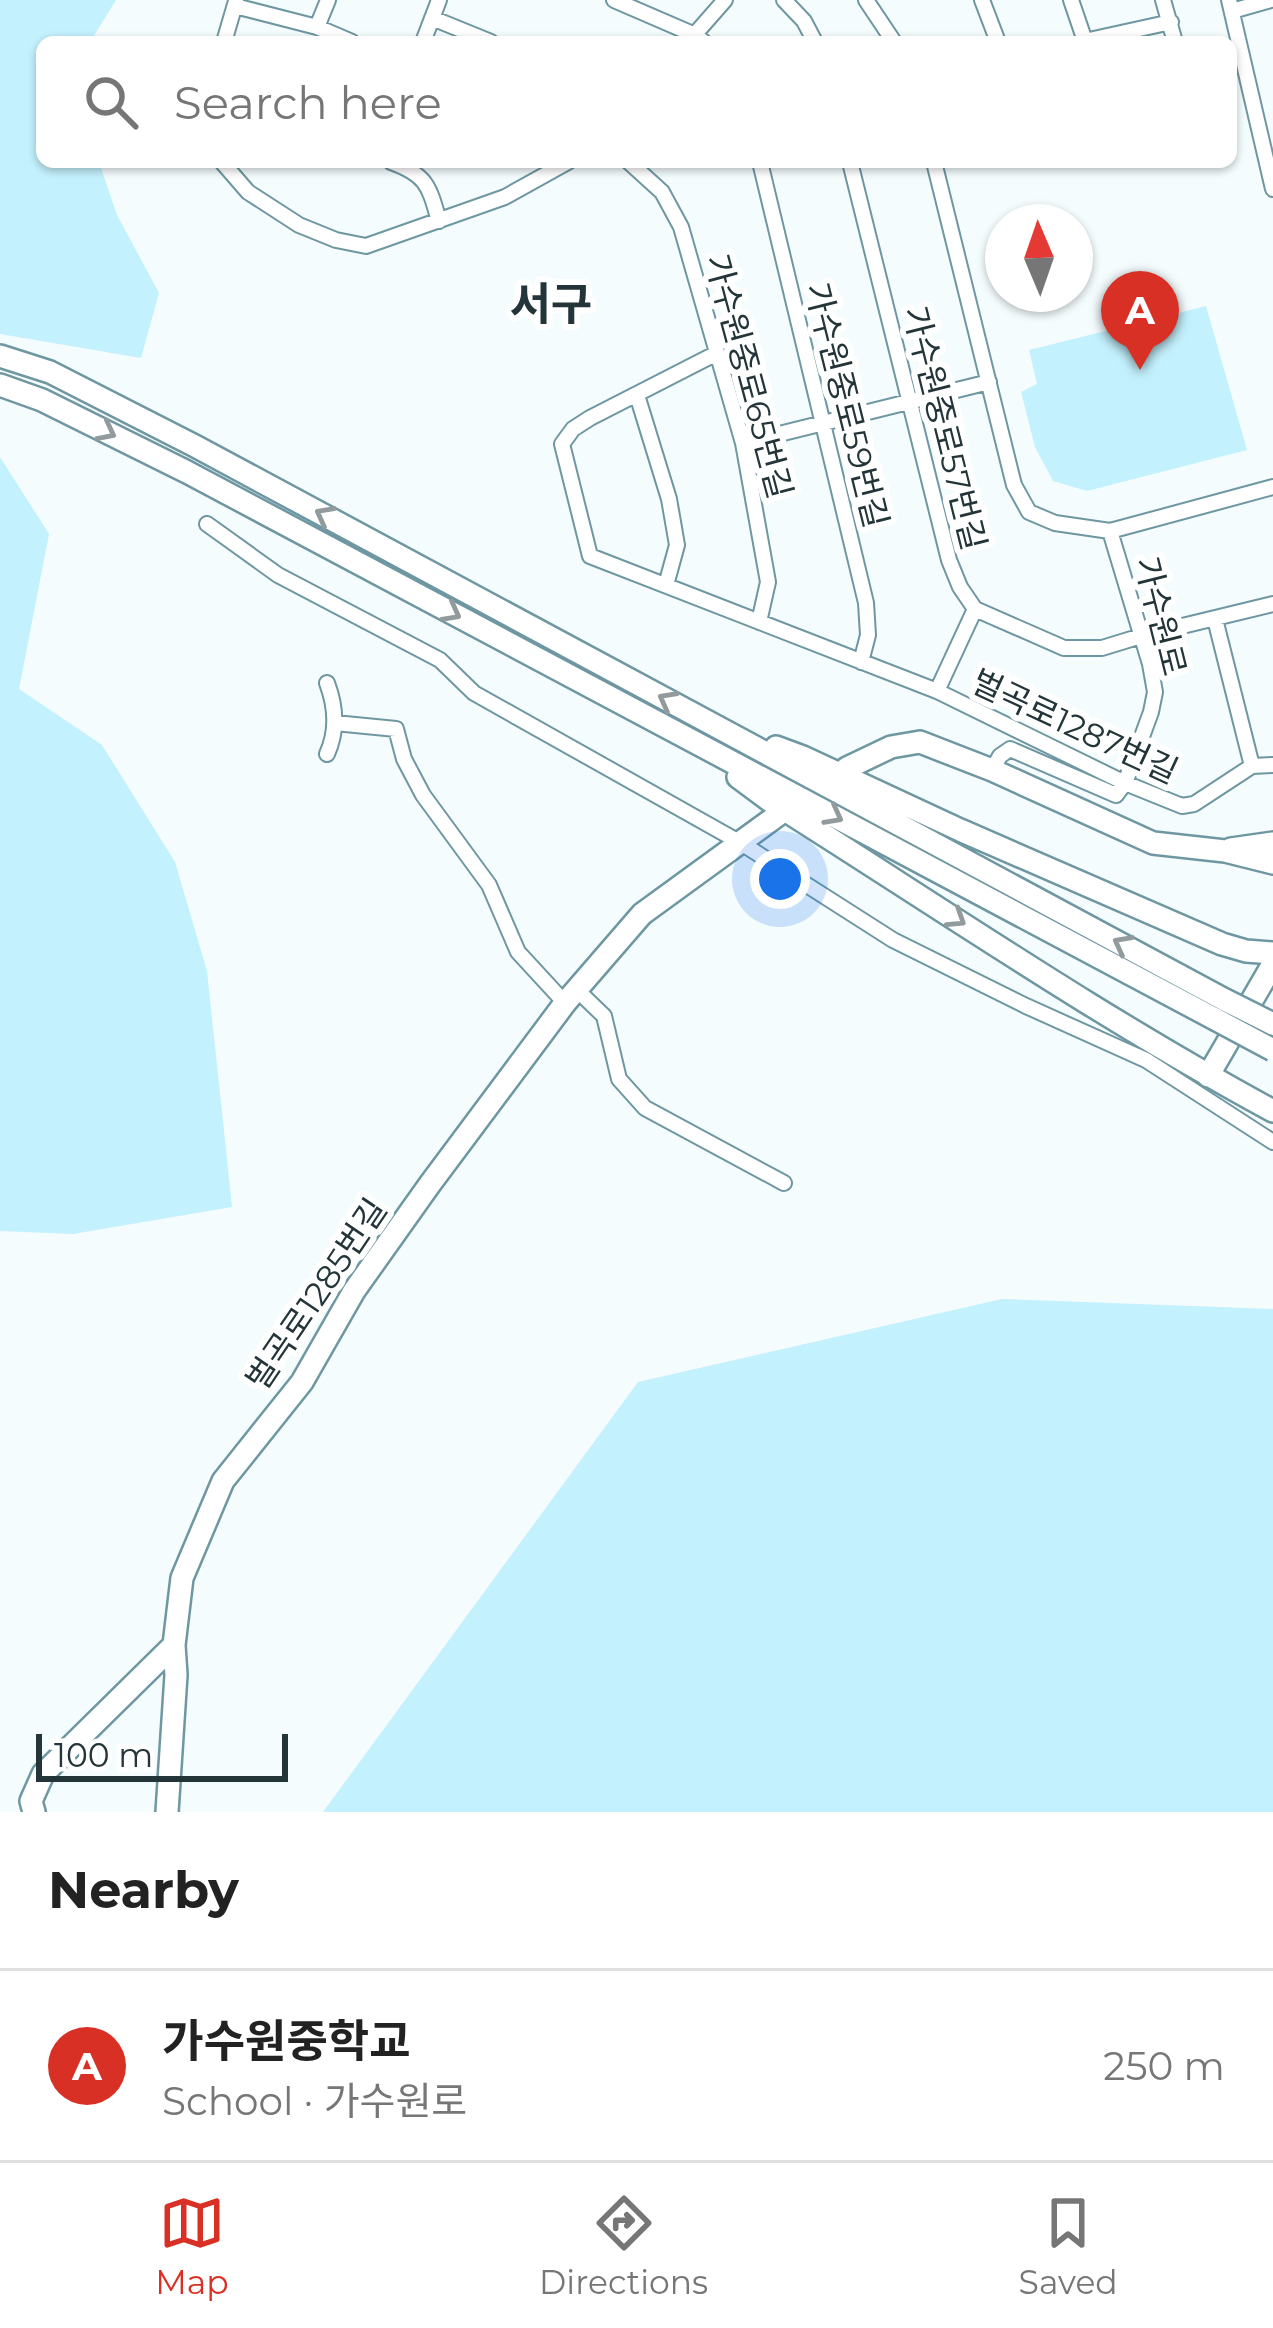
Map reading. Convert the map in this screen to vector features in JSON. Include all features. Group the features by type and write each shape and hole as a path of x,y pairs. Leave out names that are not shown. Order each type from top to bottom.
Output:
{"main road":[{"path":"0,356 50,372 195,446 715,726 1220,1010 1273,1050"},
{"path":"0,385 42,400 187,472 685,737 1220,1010 1273,1024"},
{"path":"715,726 803,757 1222,944 1273,953"},
{"path":"685,737 769,800 1092,1005 1273,1111"},
{"path":"847,768 891,747 920,742 1154,843 1273,862"},
{"name":"벌곡로1285번길","path":"167,1812 174,1645 182,1578 223,1480 302,1382 354,1291 571,996 642,914 778,815"},
{"path":"1225,851 1273,843"},
{"path":"1208,1076 1273,964"},
{"path":"34,1812 31,1801 44,1774 174,1645"}],"street":[{"path":"317,27 328,0"},
{"path":"425,36 439,0"},
{"path":"614,0 688,36"},
{"path":"699,36 725,0"},
{"path":"784,0 812,36"},
{"path":"866,0 890,36"},
{"path":"982,0 996,36"},
{"path":"1071,0 1081,36"},
{"path":"1163,0 1174,36"},
{"path":"1271,0 1231,6 1273,189"},
{"path":"226,36 236,3 338,36"},
{"path":"432,18 476,36"},
{"path":"1105,36 1171,22"},
{"path":"227,168 248,192 298,225 366,246 506,196 557,168"},
{"path":"409,168 429,185 439,221"},
{"name":"가수원중로65번길","path":"636,168 662,192 681,226 743,443 768,582 759,622"},
{"name":"가수원중로59번길","path":"761,168 866,603 868,635 862,662"},
{"name":"가수원중로57번길","path":"851,168 949,560 975,609"},
{"name":"가수원로","path":"936,168 1014,485 1029,512 1055,523 1110,530 1273,487"},
{"name":"벌곡로1287번길","path":"717,353 590,418 562,443 590,556 937,691 1125,784 1182,806 1252,766 1273,765"},
{"path":"743,443 989,382"},
{"path":"637,395 669,499 677,545 666,585"},
{"path":"207,524 278,575 440,660 474,693 740,843 892,940 1146,1060 1273,1142"},
{"name":"가수원로","path":"1110,530 1154,692 1125,784"},
{"path":"975,609 1064,647 1102,648 1273,604"},
{"name":"벌곡로1287번길","path":"937,691 975,609"},
{"path":"1215,619 1252,766"},
{"path":"327,683 335,724 327,754"},
{"path":"335,724 396,729 404,759 423,795 489,885 518,952 571,996 604,1016 619,1079 645,1108 784,1183"},
{"path":"992,770 1010,749 1116,795 1125,784"}],"shaded area":[{"path":"0,0 116,0 94,36 36,36 36,168 101,168 117,215 159,293 141,358 0,334"},
{"path":"1206,306 1247,450 1087,491 1053,481 1035,447 1021,392 1037,384 1029,350"},
{"path":"0,457 49,534 19,689 102,745 175,862 207,971 232,1207 73,1234 0,1231"},
{"path":"1002,1299 1273,1309 1273,1812 323,1812 638,1382"}],"place":[{"name":"가수원중학교","path":"1140,370"}],"district":[{"name":"서구","path":"551,304"}]}
